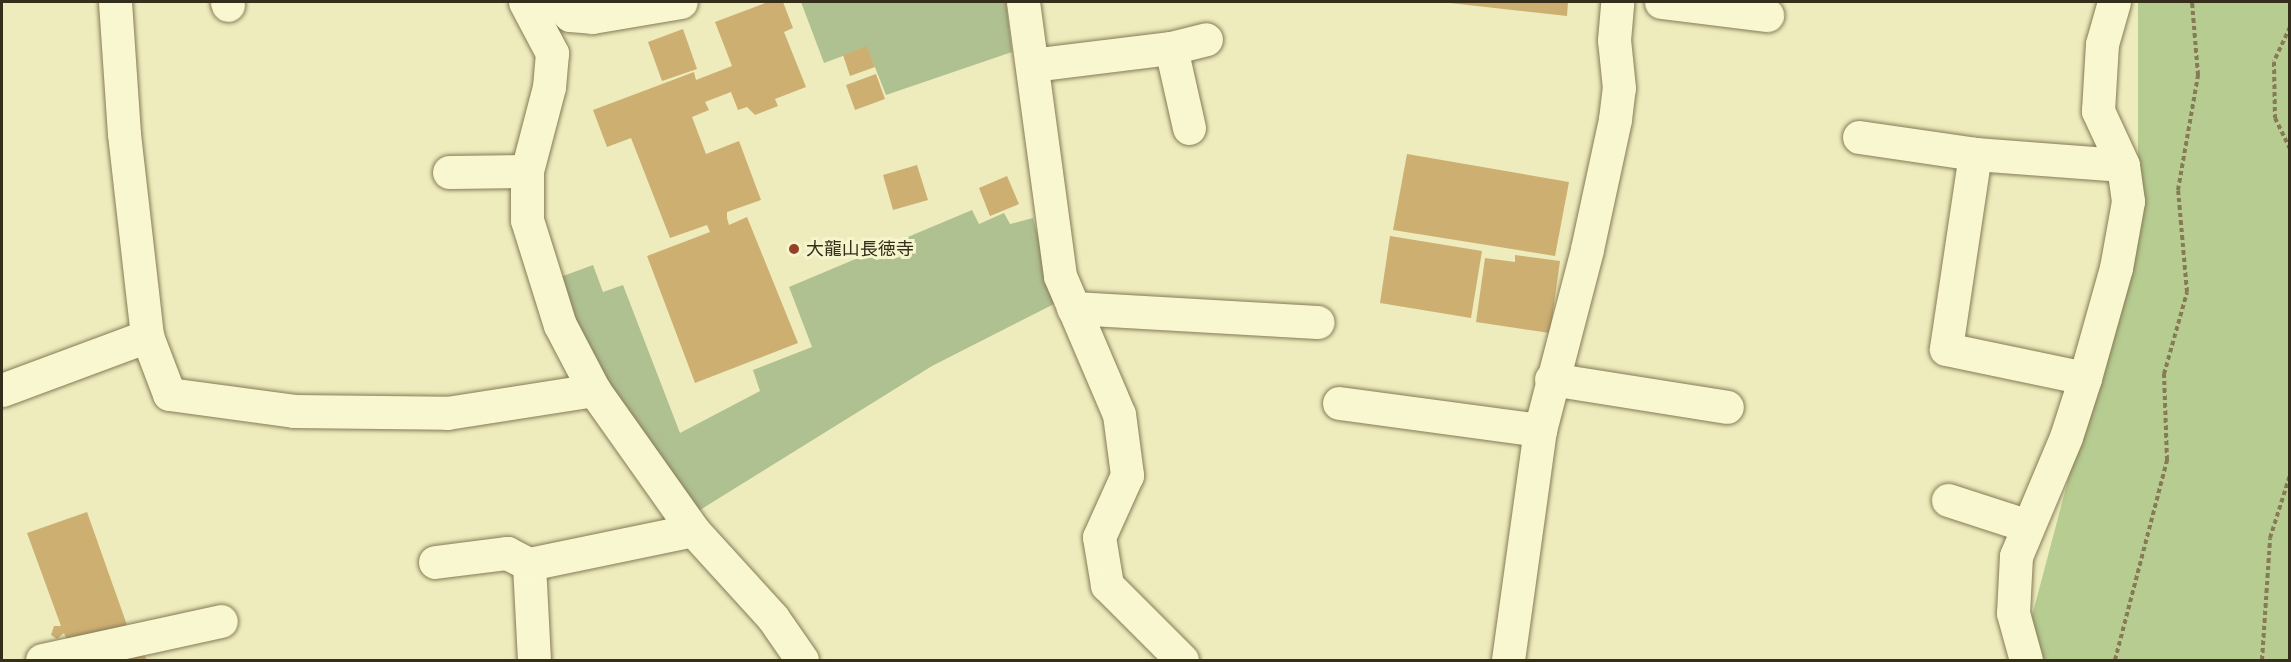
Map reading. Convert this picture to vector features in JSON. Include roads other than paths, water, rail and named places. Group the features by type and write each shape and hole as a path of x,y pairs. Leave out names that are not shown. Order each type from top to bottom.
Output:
{"street":[{"path":"115,2 124,134 147,336 169,394 283,410 447,413 594,390"},
{"path":"525,2 552,53 549,87 527,171 527,220 560,325 594,390 693,530 773,618 802,660"},
{"path":"557,2 570,15 592,17 681,2"},
{"path":"1023,2 1045,184 1060,276 1119,414 1127,475 1099,537 1107,585 1182,660"},
{"path":"1508,660 1540,430 1551,379 1587,249 1615,119 1619,88 1614,40 1617,2"},
{"path":"1661,2 1767,15"},
{"path":"2026,660 2013,614 2016,556 2066,437 2085,378 2116,268 2128,201 2123,165 2098,111 2102,44 2114,2"},
{"path":"1032,65 1171,48 1206,39"},
{"path":"1171,48 1189,128"},
{"path":"1859,137 1975,154 2123,165"},
{"path":"1975,154 1946,350 2085,378"},
{"path":"448,172 527,171"},
{"path":"1073,308 1318,322"},
{"path":"2,390 147,336"},
{"path":"1551,379 1727,407"},
{"path":"1339,403 1540,430"},
{"path":"1948,500 2028,526"},
{"path":"435,562 507,553 529,564 693,530"},
{"path":"529,564 534,660"},
{"path":"42,660 221,621"}],"place":[{"name":"大龍山長徳寺","path":"794,249"}]}
